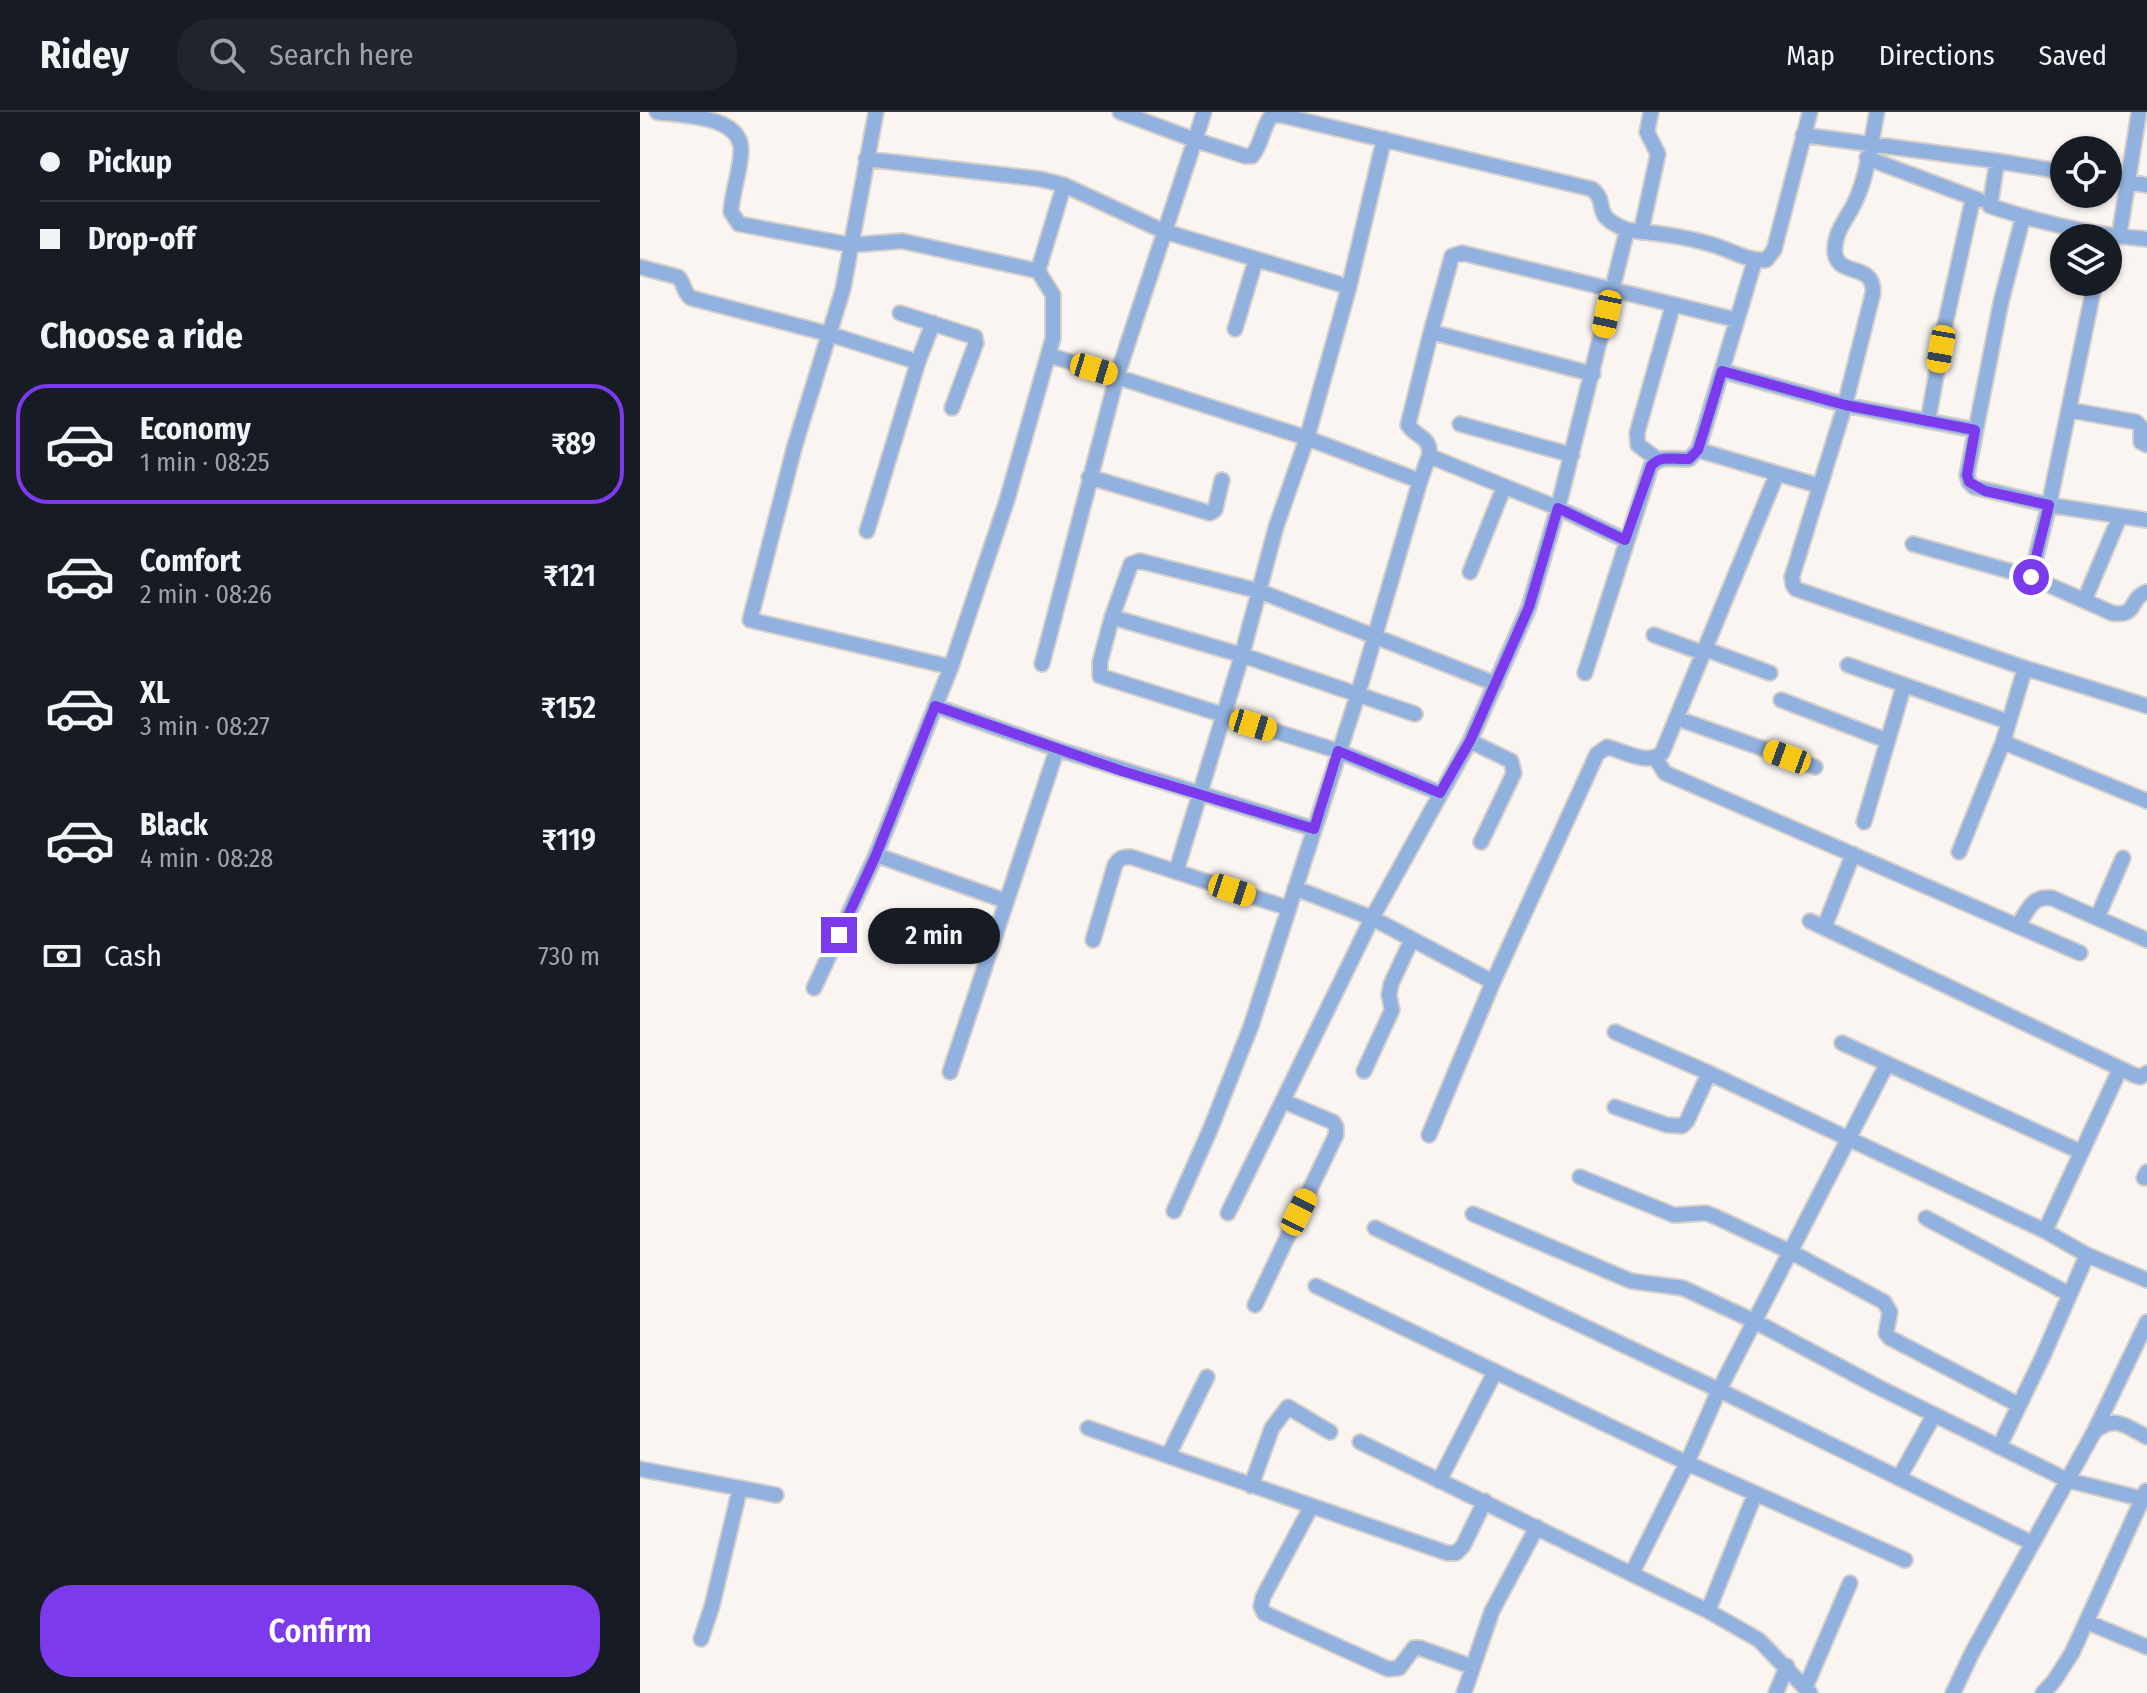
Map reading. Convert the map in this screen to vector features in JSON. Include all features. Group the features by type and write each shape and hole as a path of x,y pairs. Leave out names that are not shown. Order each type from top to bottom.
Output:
{"street":[{"path":"657,112 719,122 739,135 741,150 731,212 733,220 739,224 851,245 902,241 1038,271 1053,295 1055,312 1049,355 1007,500 951,667 876,855 814,988"},
{"path":"876,112 843,289 795,445 750,620 951,667"},
{"path":"1042,664 1117,376 1204,112"},
{"path":"1228,1213 1372,918 1470,741 1529,607 1558,508 1613,290 1658,154 1647,132 1651,112"},
{"path":"1128,113 1245,156 1252,156 1257,150 1265,124 1271,116 1280,115 1592,189 1600,198 1600,210 1605,219 1634,231 1677,236 1713,244 1755,260 1766,260 1774,250 1810,112"},
{"path":"1877,112 1863,181 1854,204 1840,226 1834,251 1836,259 1844,267 1868,275 1873,283 1845,405 1792,577 1793,585 1796,589 2025,668 2147,706"},
{"path":"2114,224 2129,182 2139,112"},
{"path":"1803,135 1869,151 1997,161 2050,170"},
{"path":"1176,872 1242,655 1276,527 1307,438 1349,287 1384,139"},
{"path":"1869,151 1990,206 2053,224"},
{"path":"866,159 1040,179 1064,185 1163,231 1349,287"},
{"path":"1990,206 1997,161"},
{"path":"2122,181 2147,185"},
{"path":"1038,271 1064,185"},
{"path":"1928,421 1973,198"},
{"path":"2023,217 2001,302 1975,430 1967,475 1969,482 1985,491 2049,505 2147,520"},
{"path":"2122,238 2147,239"},
{"path":"1174,1211 1236,1067 1358,694 1429,456 1431,446 1426,438 1413,433 1408,425 1452,256 1462,253 1737,320"},
{"path":"1235,329 1256,259"},
{"path":"1673,305 1637,433 1638,445 1657,459 1689,459 1698,450 1755,260"},
{"path":"640,267 678,277 691,298 829,334 918,362"},
{"path":"2031,577 2092,296"},
{"path":"900,313 973,335 976,340 952,408"},
{"path":"867,531 918,362 933,323"},
{"path":"1431,332 1593,374"},
{"path":"1049,355 1307,438 1420,481"},
{"path":"1722,371 1845,405 1975,430"},
{"path":"2069,410 2136,422 2141,427 2141,442 2147,445"},
{"path":"1460,424 1572,455"},
{"path":"1698,450 1820,486"},
{"path":"1429,456 1558,508 1625,540"},
{"path":"1585,673 1625,540 1651,466 1657,459"},
{"path":"1429,1135 1493,982 1597,754 1607,747 1648,759 1656,759 1662,753 1777,474"},
{"path":"1089,477 1210,513 1215,510 1222,480"},
{"path":"1470,572 1504,487"},
{"path":"2085,599 2120,516"},
{"path":"1913,544 2031,577 2112,613 2124,615 2131,610 2137,598 2147,592"},
{"path":"1440,793 1338,751 1100,676 1100,662 1112,617 1131,564 1134,561 1259,591 1496,684"},
{"path":"1112,617 1242,655 1415,714"},
{"path":"1654,635 1770,673"},
{"path":"1848,665 2009,722"},
{"path":"1959,852 2003,742 2025,668"},
{"path":"1864,822 1904,685"},
{"path":"1781,700 1888,741"},
{"path":"935,706 1057,749 1314,829"},
{"path":"1676,718 1815,767"},
{"path":"1470,741 1511,761 1514,766 1514,773 1481,842"},
{"path":"2003,742 2147,801"},
{"path":"950,1072 1057,749"},
{"path":"1656,759 1665,773 2080,953"},
{"path":"1853,854 1817,924 2120,1069 2145,1077"},
{"path":"876,855 1006,901"},
{"path":"1093,940 1118,860 1131,857 1288,908"},
{"path":"2097,918 2123,858"},
{"path":"1295,888 1372,918 1493,982"},
{"path":"2018,926 2034,900 2043,897 2052,898 2147,940"},
{"path":"1364,1071 1392,1010 1389,995 1391,984 1412,939"},
{"path":"1615,1032 2045,1231 2087,1255 2147,1280"},
{"path":"1842,1043 2081,1152"},
{"path":"1632,1573 1687,1463 1719,1390 1887,1064"},
{"path":"2045,1231 2120,1069"},
{"path":"1615,1107 1667,1125 1682,1126 1709,1073"},
{"path":"1255,1305 1336,1135 1333,1122 1283,1101"},
{"path":"1580,1177 1674,1215 1706,1213 1791,1252 1884,1302 1890,1312 1886,1326 1890,1338 2019,1405"},
{"path":"1473,1214 1631,1281 1683,1288 2067,1480 2146,1496 2087,1622 2066,1662 2043,1693"},
{"path":"1926,1218 2069,1294"},
{"path":"1375,1228 1719,1390 2032,1543"},
{"path":"1999,1447 2087,1255"},
{"path":"1316,1286 1687,1463 1905,1560"},
{"path":"1953,1693 2094,1432 2147,1322"},
{"path":"1439,1481 1495,1372"},
{"path":"1168,1456 1207,1377"},
{"path":"1251,1486 1272,1428 1288,1407 1330,1432"},
{"path":"1899,1478 1934,1415"},
{"path":"2094,1432 2106,1422 2117,1422 2147,1437"},
{"path":"1088,1428 1447,1553 1456,1553 1463,1546 1485,1501"},
{"path":"1360,1442 1708,1611 1759,1640 1808,1690 1850,1583"},
{"path":"640,1469 776,1495"},
{"path":"701,1639 740,1488"},
{"path":"1708,1611 1755,1494"},
{"path":"1311,1507 1263,1597 1261,1606 1264,1613 1388,1669 1399,1668 1414,1648 1473,1667"},
{"path":"1464,1693 1492,1611 1537,1527"},
{"path":"2087,1622 2147,1647"},
{"path":"1776,1693 1787,1666"}],"route":[{"path":"839,935 876,855 935,706 1122,771 1314,829 1338,751 1440,793 1470,741 1529,607 1558,508 1625,540 1651,466 1657,459 1689,459 1698,450 1722,371 1845,405 1975,430 1967,475 1969,482 1985,491 2049,505 2031,577"}]}
